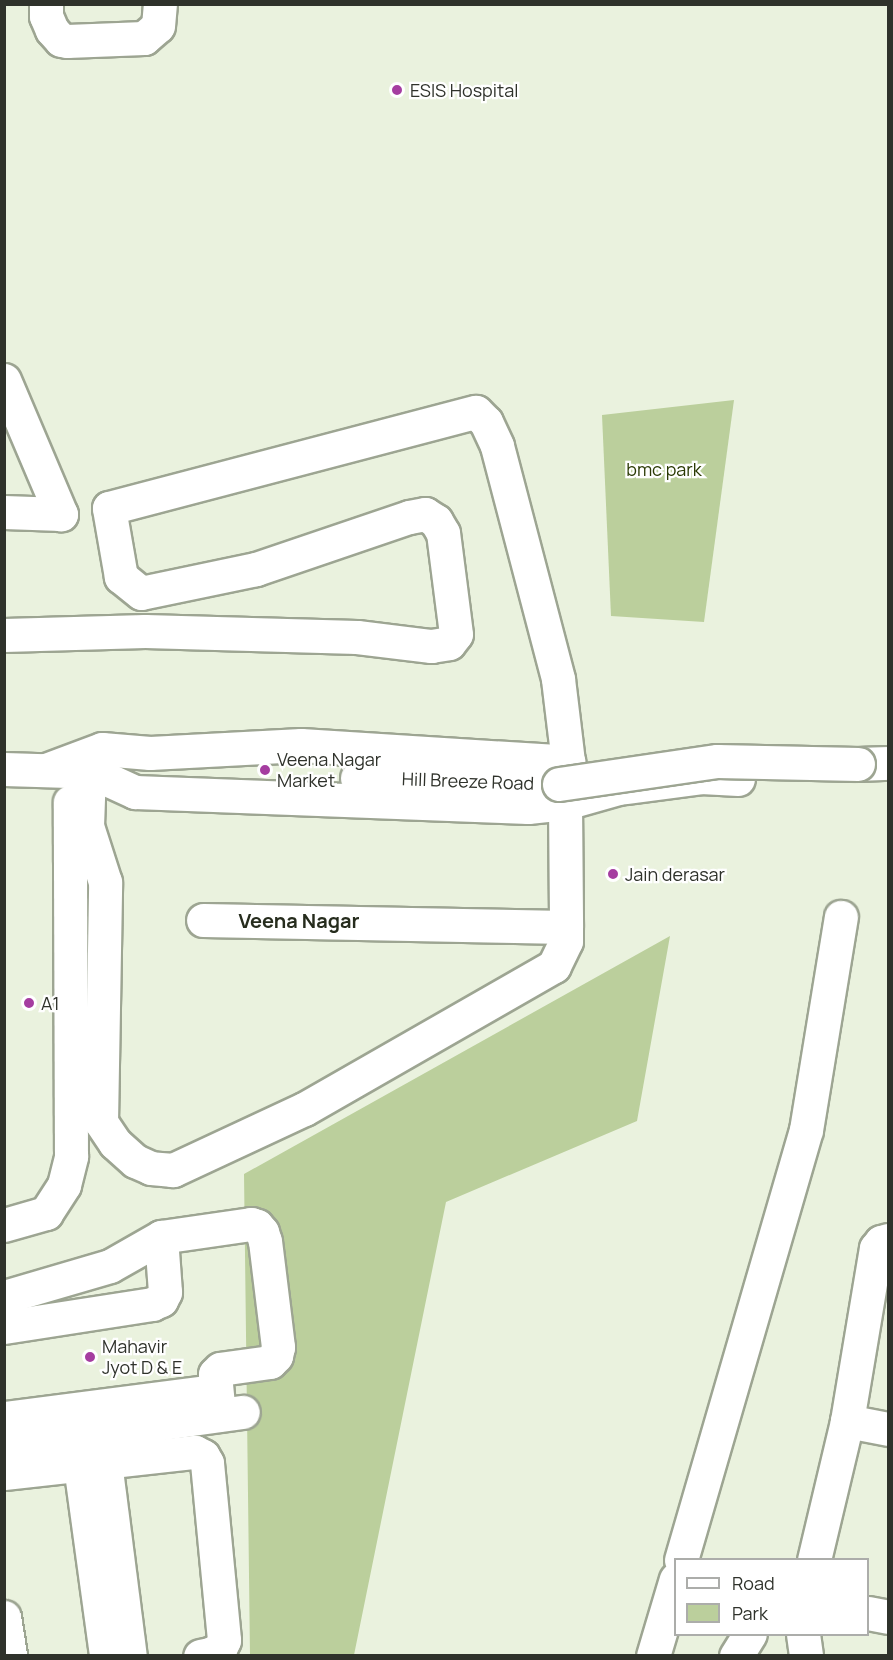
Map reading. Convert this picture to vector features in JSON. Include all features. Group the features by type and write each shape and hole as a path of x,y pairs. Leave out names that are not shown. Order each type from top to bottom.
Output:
{"street":[{"path":"46,4 46,16 52,30 61,40 67,41 144,38 159,26 160,4"},
{"path":"4,380 61,514"},
{"path":"4,512 61,514 109,508 476,412 486,422 497,446 558,679 564,783 566,941 554,966 276,1123 173,1170 151,1168 135,1161 115,1143 101,1122 105,882 87,826 86,807 68,770"},
{"path":"109,508 121,577 141,593 145,631"},
{"path":"4,636 145,631 357,637 431,646 449,643 456,634 443,533 436,521 425,514 409,517 256,569 141,593"},
{"path":"68,770 102,749 150,753 301,745 564,783 618,788 702,777 738,779"},
{"name":"Hill Breeze Road","path":"4,769 564,783 717,761 873,764"},
{"path":"4,1225 46,1213 64,1185 71,1156 68,770"},
{"path":"682,1558 806,1130 841,917"},
{"path":"203,920 566,927"},
{"path":"4,1297 110,1266 161,1238 251,1224 262,1232 278,1347 276,1356 270,1362 220,1369 214,1374 226,1406"},
{"path":"4,1327 152,1304 161,1300 165,1292 161,1238"},
{"path":"814,1558 847,1421 876,1248 881,1242 888,1240"},
{"path":"5,1435 226,1406"},
{"path":"87,1454 226,1406"},
{"path":"847,1421 888,1429"},
{"path":"5,1435 87,1454 195,1452 207,1463 224,1640 220,1648 210,1654 200,1656"},
{"path":"87,1454 106,1656"},
{"path":"87,1454 130,1656"},
{"path":"653,1656 674,1582"},
{"path":"869,1613 888,1617"},
{"path":"4,1617 10,1656"},
{"path":"736,1656 749,1636"},
{"path":"803,1636 806,1656"}],"green space":[{"name":"bmc park","path":"734,400 704,622 611,616 602,415"},
{"path":"670,936 637,1121 446,1202 354,1655 250,1655 244,1174"}],"place":[{"name":"ESIS Hospital","path":"397,90"},
{"name":"Veena Nagar Market","path":"265,770"},
{"name":"Jain derasar","path":"613,874"},
{"name":"A1","path":"29,1003"},
{"name":"Mahavir Jyot D & E","path":"90,1357"}],"district":[{"name":"Veena Nagar","path":"299,920"}]}
